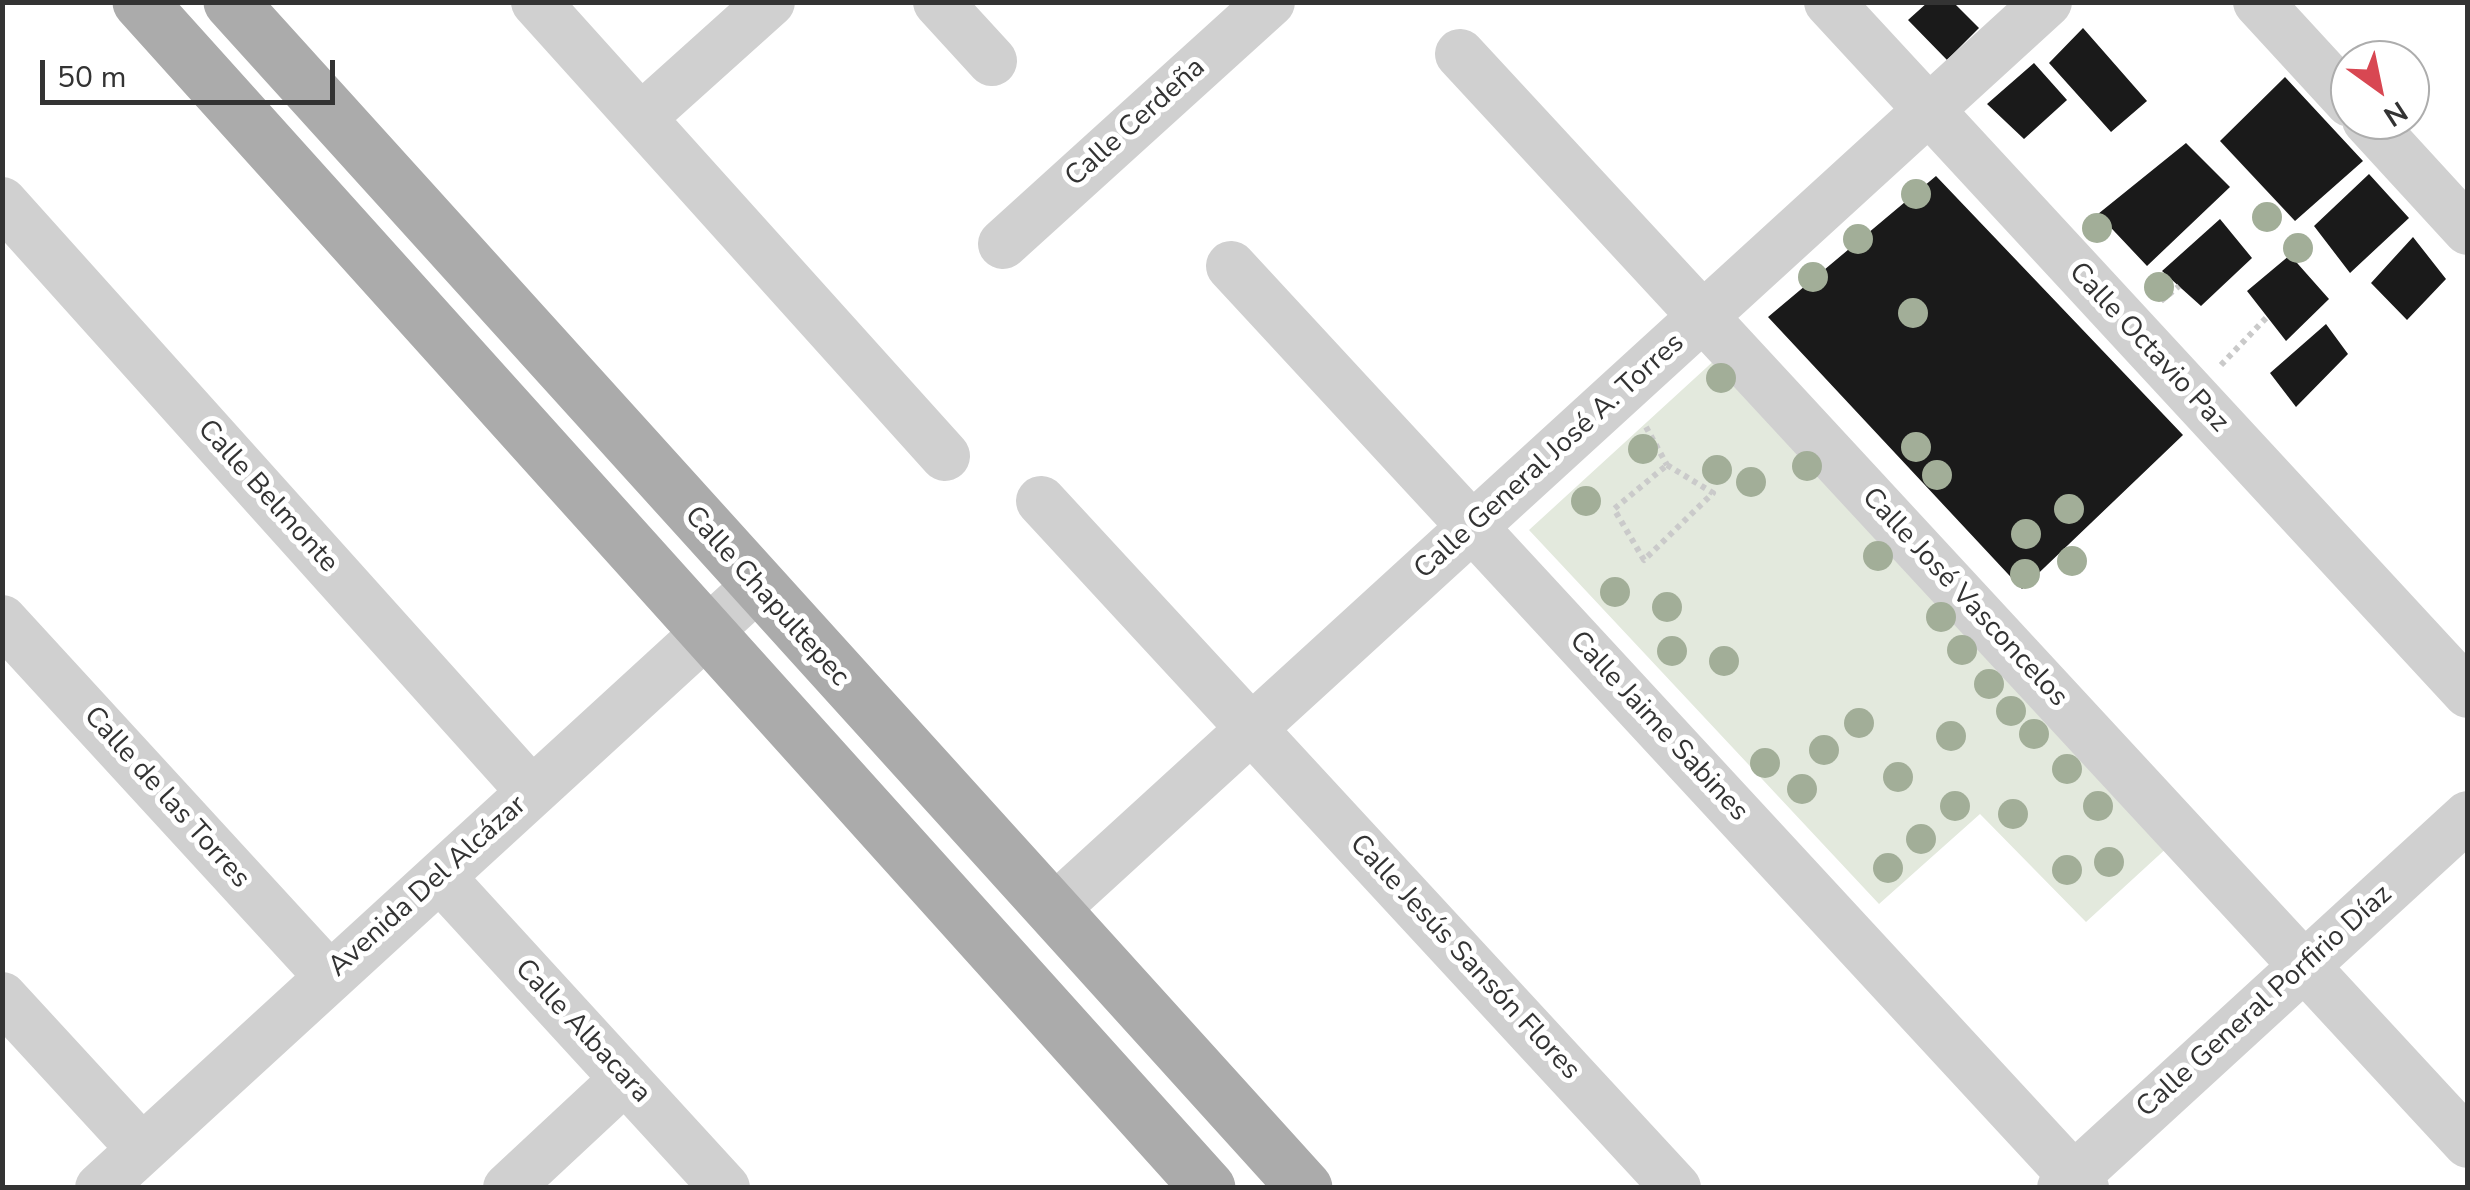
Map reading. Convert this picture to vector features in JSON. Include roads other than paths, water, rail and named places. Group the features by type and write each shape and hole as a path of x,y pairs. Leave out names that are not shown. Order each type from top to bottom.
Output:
{"main road":[{"path":"140,2 1208,1188"},
{"name":"Calle Chapultepec","path":"232,2 756,587 1304,1188"}],"street":[{"path":"536,2 946,456"},
{"path":"642,117 770,2"},
{"path":"938,2 992,61"},
{"name":"Calle Cerdeña","path":"1003,244 1270,2"},
{"name":"Calle Octavio Paz","path":"1829,2 2468,694"},
{"name":"Calle General José A. Torres","path":"1053,910 2047,2"},
{"path":"2258,2 2330,80"},
{"name":"Calle José Vasconcelos","path":"1460,54 2468,1143"},
{"path":"2385,140 2468,230"},
{"name":"Calle Belmonte","path":"2,202 532,792"},
{"name":"Calle Jaime Sabines","path":"1231,266 2073,1184"},
{"name":"Calle Jesús Sansón Flores","path":"1040,501 1676,1188"},
{"name":"Avenida Del Alcázar","path":"100,1188 756,587"},
{"name":"Calle de las Torres","path":"2,620 330,977"},
{"name":"Calle General Porfirio Díaz","path":"2073,1184 2468,816"},
{"name":"Calle Albacara","path":"440,877 725,1188"},
{"path":"2,997 142,1149"},
{"path":"508,1188 625,1079"}]}
